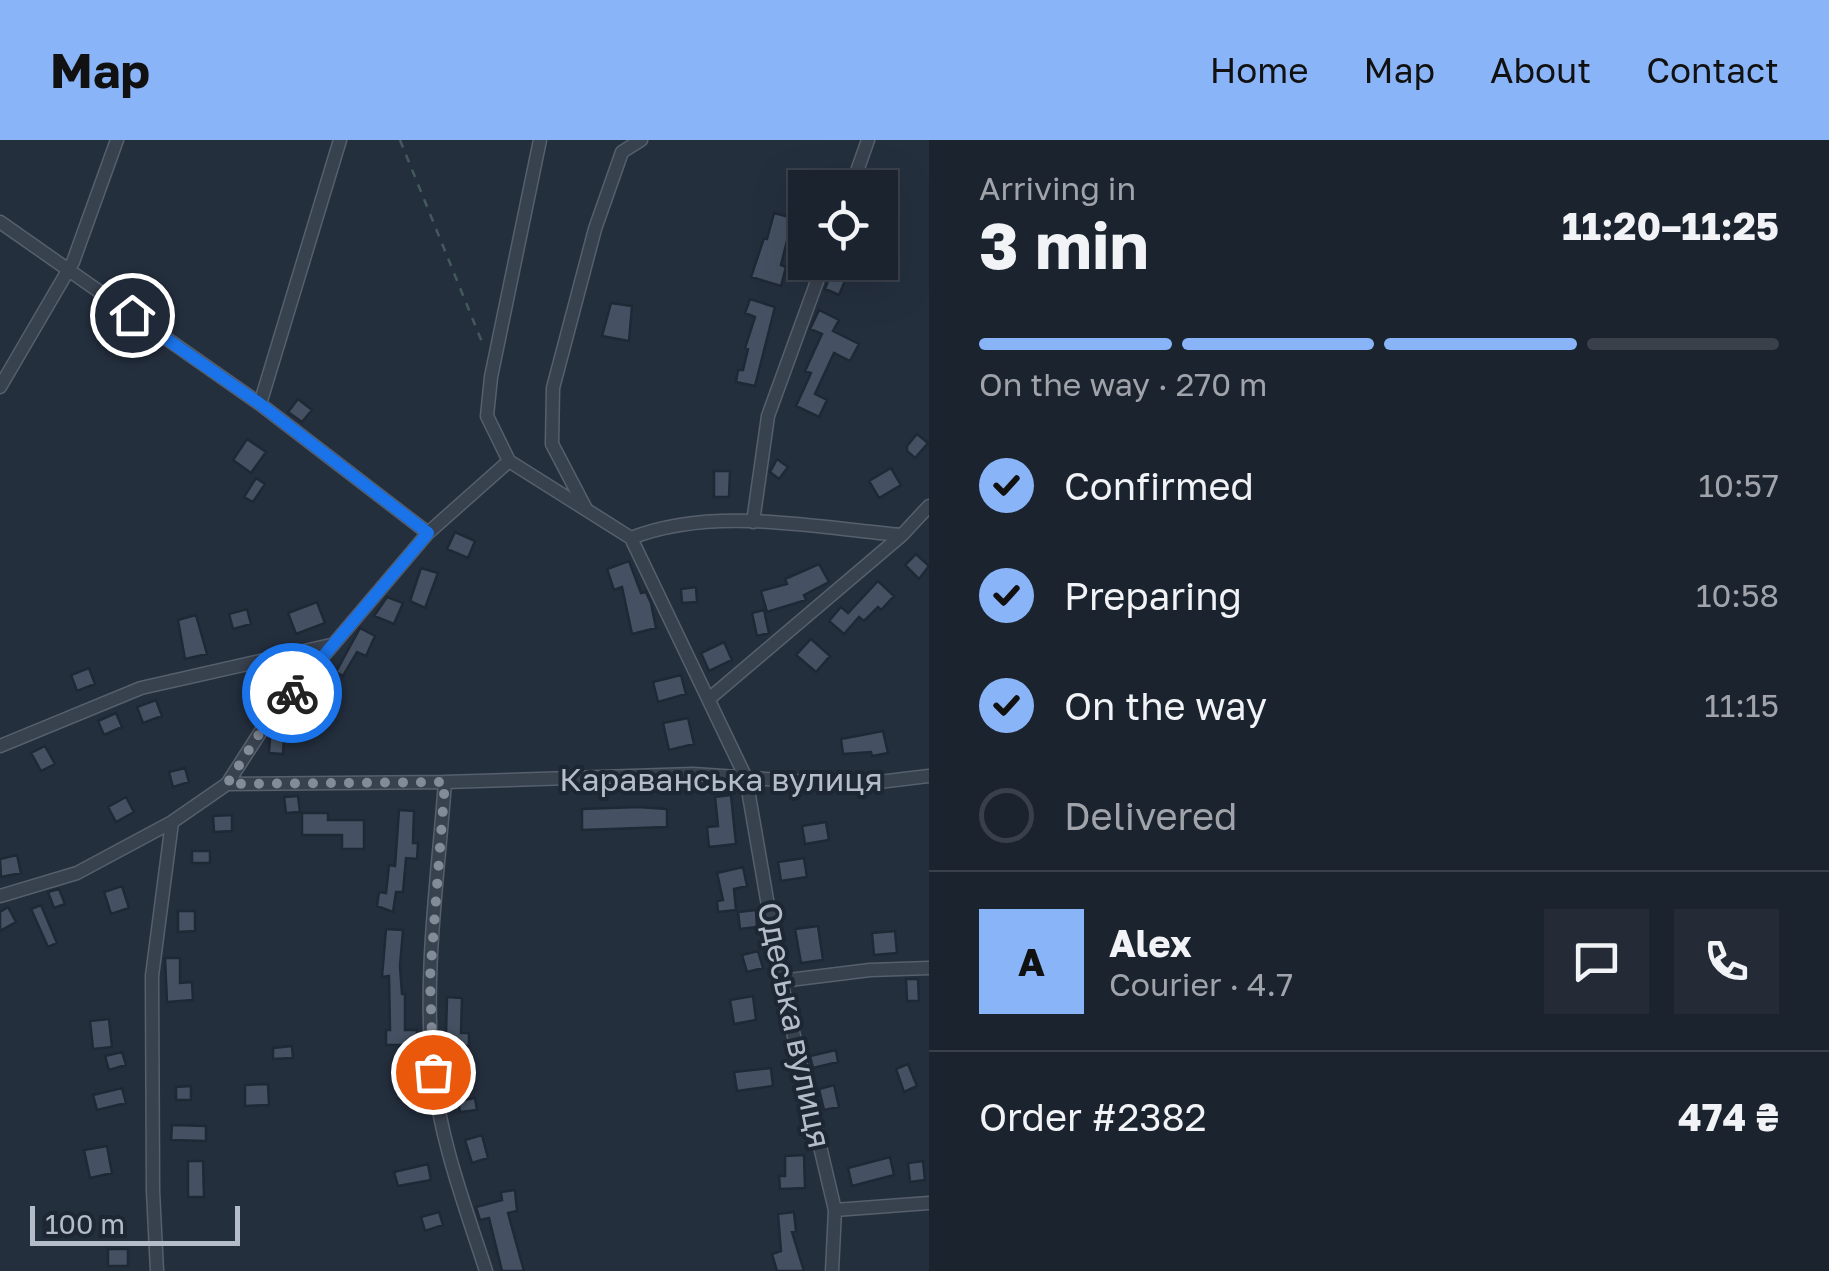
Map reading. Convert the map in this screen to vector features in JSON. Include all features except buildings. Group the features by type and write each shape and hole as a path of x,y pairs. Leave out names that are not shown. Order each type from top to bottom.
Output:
{"street":[{"path":"0,387 68,271 117,140"},
{"path":"260,404 340,140"},
{"path":"540,140 491,377 487,416 509,461 631,538 664,525 753,522 902,536"},
{"path":"586,509 552,444 553,388 595,230 616,168 622,152 640,140"},
{"path":"857,170 868,140"},
{"path":"0,222 260,404 428,533"},
{"path":"753,522 768,416 817,280"},
{"path":"0,896 77,873 172,822 227,784 265,725 428,533 509,461"},
{"path":"710,698 902,536 929,506"},
{"name":"Одеська вулиця","path":"631,538 746,778 781,981 835,1210 832,1271"},
{"path":"0,746 140,688 332,644"},
{"name":"Караванська вулиця","path":"227,784 693,774 854,786 929,776"},
{"path":"445,782 430,978 433,1072 453,1169 486,1271"},
{"path":"158,1271 153,1191 152,976 172,822"},
{"path":"781,981 870,970 929,968"},
{"path":"835,1210 929,1203"}],"path":[{"path":"400,140 482,342 491,377"}],"way so far":[{"path":"292,693 265,725 227,784 445,782 430,978 433,1072"}],"route":[{"path":"132,315 260,404 428,533 292,693"}]}
